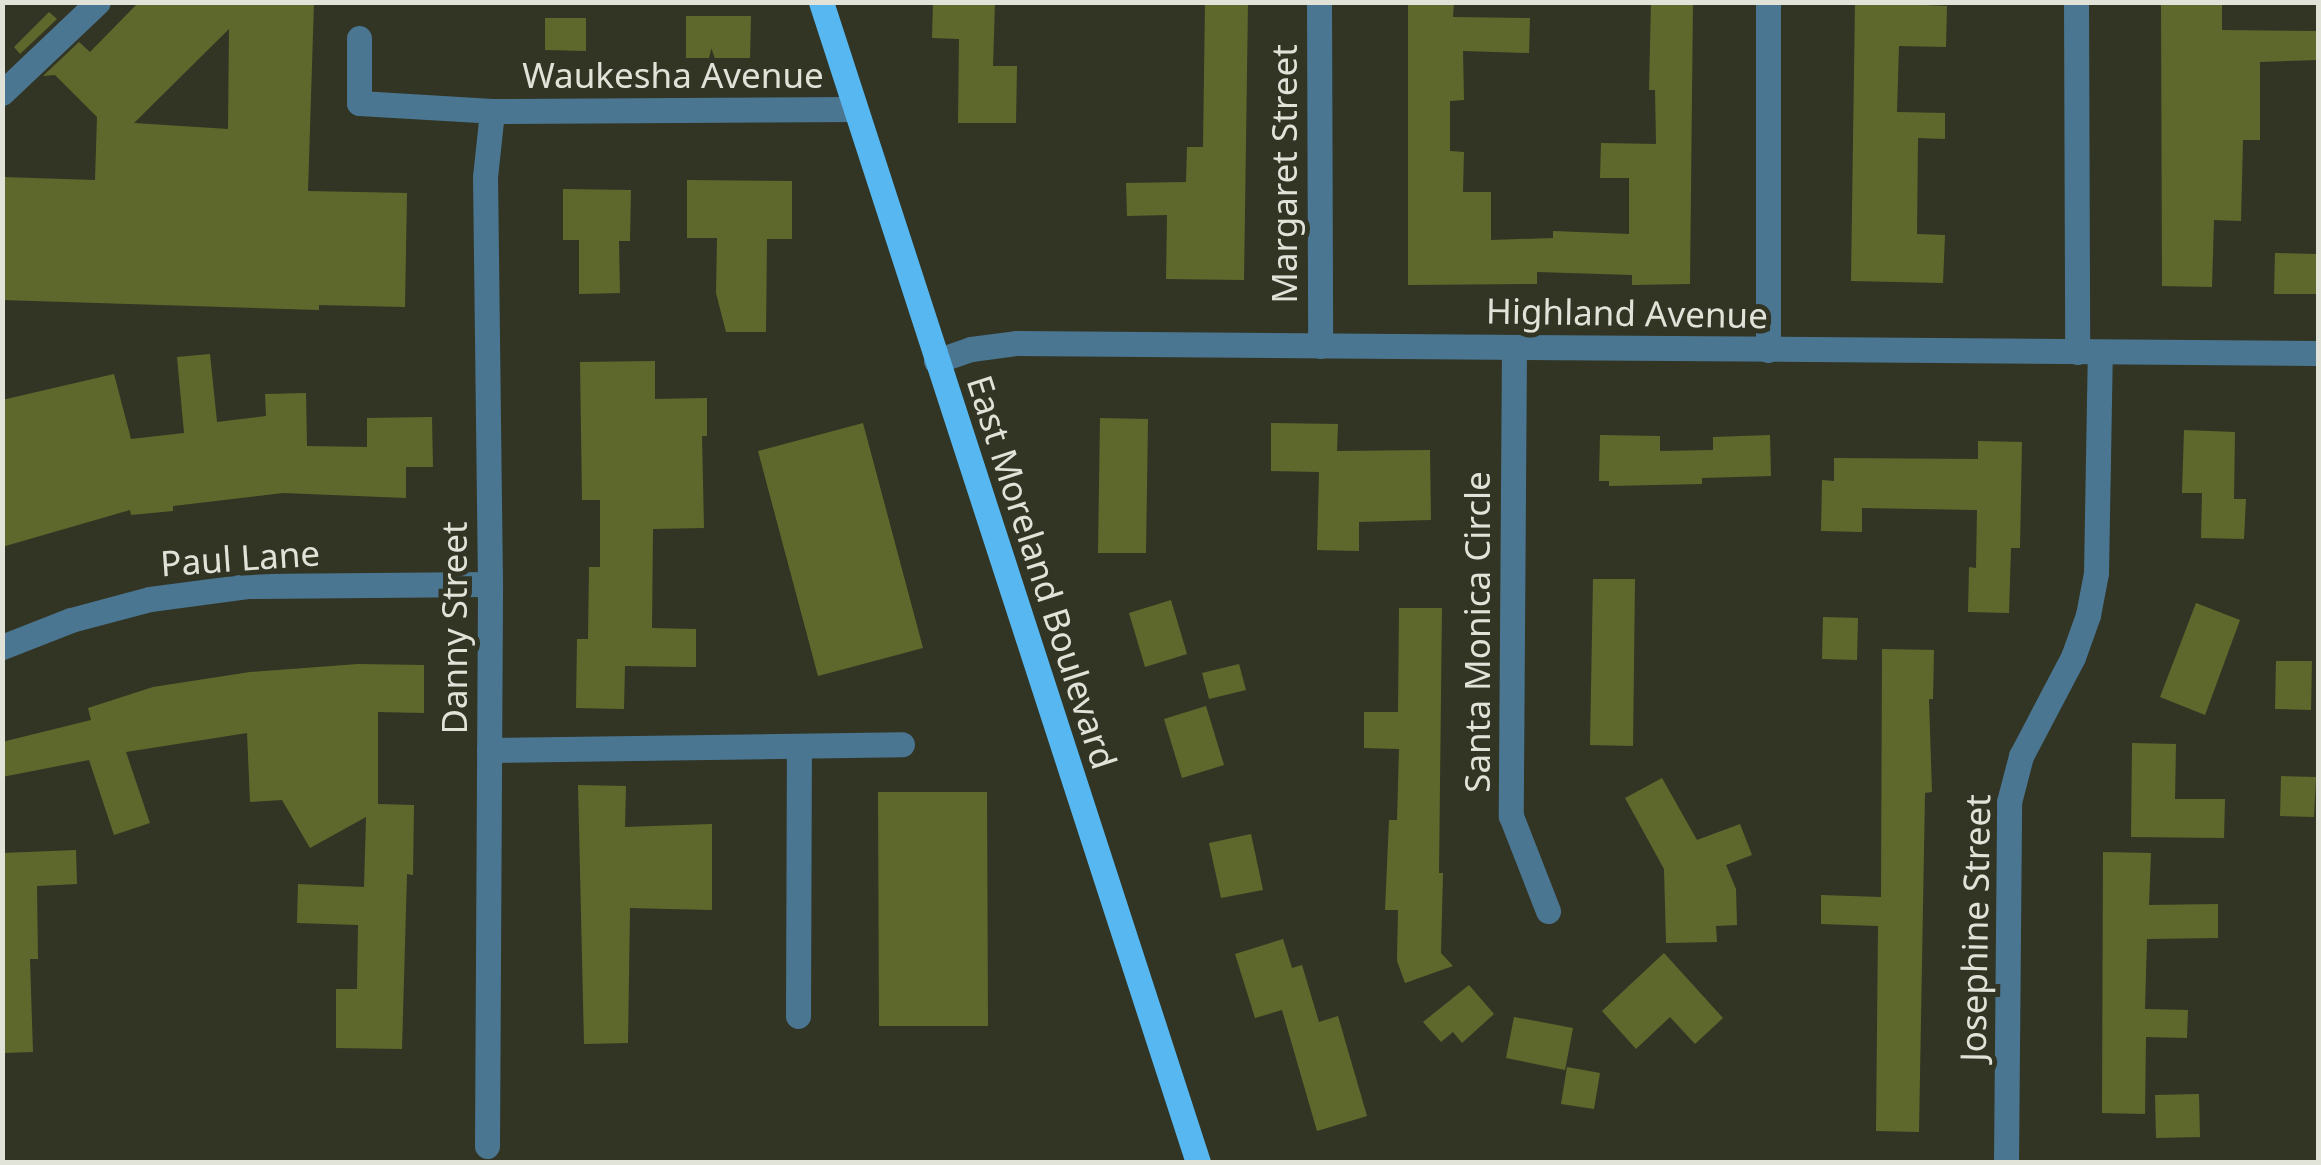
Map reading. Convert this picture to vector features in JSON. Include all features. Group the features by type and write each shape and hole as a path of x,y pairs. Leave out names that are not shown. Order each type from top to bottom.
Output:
{"main road":[{"name":"East Moreland Boulevard","path":"820,2 1198,1162"}],"street":[{"path":"2,93 98,2"},
{"name":"Margaret Street","path":"1319,2 1320,346"},
{"path":"1768,2 1768,350"},
{"name":"Josephine Street","path":"2006,1162 2009,802 2021,756 2073,658 2088,615 2096,573 2076,2"},
{"name":"Waukesha Avenue","path":"360,38 360,103 492,111 855,109"},
{"name":"Danny Street","path":"486,1146 490,584 485,177 492,111"},
{"name":"Highland Avenue","path":"936,361 971,350 1016,343 2318,353"},
{"name":"Santa Monica Circle","path":"1514,347 1511,816 1548,911"},
{"name":"Paul Lane","path":"2,648 71,620 150,599 247,586 490,584"},
{"path":"489,750 902,744"},
{"path":"798,1016 800,747"}],"building":[{"path":"139,2 314,2 308,191 407,193 405,307 319,305 319,310 2,300 2,177 95,180 97,117 55,75 43,76 79,42 90,52","holes":["229,29 228,129 134,123"]},
{"path":"933,2 995,2 993,66 1017,66 1016,123 958,123 959,39 932,38"},
{"path":"1205,2 1248,2 1244,280 1166,279 1167,215 1127,216 1126,183 1186,182 1187,147 1203,147"},
{"path":"1408,2 1454,2 1453,17 1530,18 1529,53 1463,51 1464,100 1450,101 1450,151 1464,152 1463,192 1491,192 1491,240 1553,238 1553,231 1629,234 1629,178 1600,178 1601,143 1656,144 1655,90 1649,90 1651,2 1693,2 1690,284 1632,285 1632,275 1537,272 1537,284 1408,285"},
{"path":"1855,2 1947,6 1946,47 1899,46 1897,112 1945,113 1945,139 1918,138 1917,234 1945,235 1943,283 1851,281"},
{"path":"2161,2 2222,2 2222,30 2318,31 2318,60 2260,62 2260,140 2243,140 2241,221 2214,220 2212,287 2162,286"},
{"path":"49,12 57,19 20,54 14,47"},
{"path":"686,16 751,16 750,58 686,58"},
{"path":"545,18 586,18 586,51 545,50"},
{"path":"687,180 792,181 792,239 767,239 766,332 726,332 716,293 717,238 687,238"},
{"path":"563,189 631,190 630,241 619,241 620,293 579,294 579,240 563,240"},
{"path":"2275,253 2317,254 2316,294 2274,294"},
{"path":"210,354 217,422 266,416 265,394 306,393 307,446 367,447 367,418 432,417 433,467 406,467 406,498 283,493 173,506 173,511 131,515 130,510 2,547 2,400 114,374 131,439 184,433 177,357"},
{"path":"655,361 655,399 707,398 707,436 702,436 704,528 653,529 652,628 696,629 696,667 625,666 624,709 576,708 577,639 588,639 589,567 600,567 600,500 582,500 580,362"},
{"path":"1100,418 1148,419 1146,553 1098,553"},
{"path":"863,423 923,648 818,676 758,451"},
{"path":"1271,423 1338,424 1337,451 1430,450 1431,520 1359,522 1359,551 1317,550 1319,472 1271,471"},
{"path":"2184,430 2235,432 2234,499 2246,499 2244,539 2201,538 2202,493 2182,493"},
{"path":"1600,435 1660,436 1660,451 1713,450 1713,437 1770,435 1771,476 1702,478 1702,484 1609,486 1609,481 1599,481"},
{"path":"1978,441 2022,442 2020,548 2011,548 2009,613 1968,612 1969,567 1976,568 1977,510 1862,508 1862,532 1821,531 1822,480 1834,481 1834,458 1978,459"},
{"path":"1593,579 1635,579 1633,746 1590,745"},
{"path":"1171,600 1187,654 1145,667 1129,613"},
{"path":"2196,603 2240,620 2205,715 2160,697"},
{"path":"1399,608 1442,608 1441,953 1453,966 1405,983 1397,961 1398,910 1385,910 1389,820 1397,820 1399,749 1364,748 1364,712 1398,712"},
{"path":"1823,617 1858,618 1857,660 1822,659"},
{"path":"1882,649 1934,650 1933,699 1929,699 1932,792 1925,793 1919,1132 1876,1131 1878,926 1821,924 1821,895 1881,897"},
{"path":"2276,661 2312,661 2311,710 2275,709"},
{"path":"358,664 424,665 424,713 378,712 378,804 414,805 413,875 407,874 402,1049 336,1048 336,989 357,989 358,925 297,923 298,884 364,887 366,817 310,848 282,800 250,802 247,733 126,752 150,823 114,835 89,760 2,777 2,742 91,720 88,708 153,687 250,672"},
{"path":"1239,664 1246,690 1209,699 1202,673"},
{"path":"1206,706 1224,765 1182,778 1164,719"},
{"path":"2132,743 2176,744 2175,799 2225,799 2224,838 2131,837"},
{"path":"2281,776 2316,777 2314,817 2280,816"},
{"path":"1662,778 1697,840 1740,824 1752,855 1726,865 1736,889 1737,925 1716,926 1717,942 1666,943 1664,869 1625,798"},
{"path":"578,785 626,786 625,827 712,824 712,910 630,908 628,1043 584,1044"},
{"path":"878,792 987,792 988,1026 879,1026"},
{"path":"1251,834 1263,890 1221,898 1209,843"},
{"path":"76,850 77,884 37,886 38,959 30,959 33,1052 2,1053 2,853"},
{"path":"2103,852 2151,853 2149,905 2218,904 2218,938 2147,939 2145,1009 2188,1010 2187,1038 2146,1037 2145,1114 2102,1113"},
{"path":"1283,939 1292,968 1302,965 1319,1022 1338,1016 1367,1116 1317,1131 1282,1010 1255,1018 1235,954"},
{"path":"1664,953 1723,1018 1695,1044 1670,1017 1636,1049 1602,1011"},
{"path":"1469,985 1494,1014 1462,1043 1453,1032 1441,1042 1423,1022"},
{"path":"1514,1017 1573,1028 1565,1070 1506,1058"},
{"path":"1567,1067 1600,1073 1594,1109 1561,1104"},
{"path":"2199,1094 2200,1137 2156,1138 2155,1095"}]}
